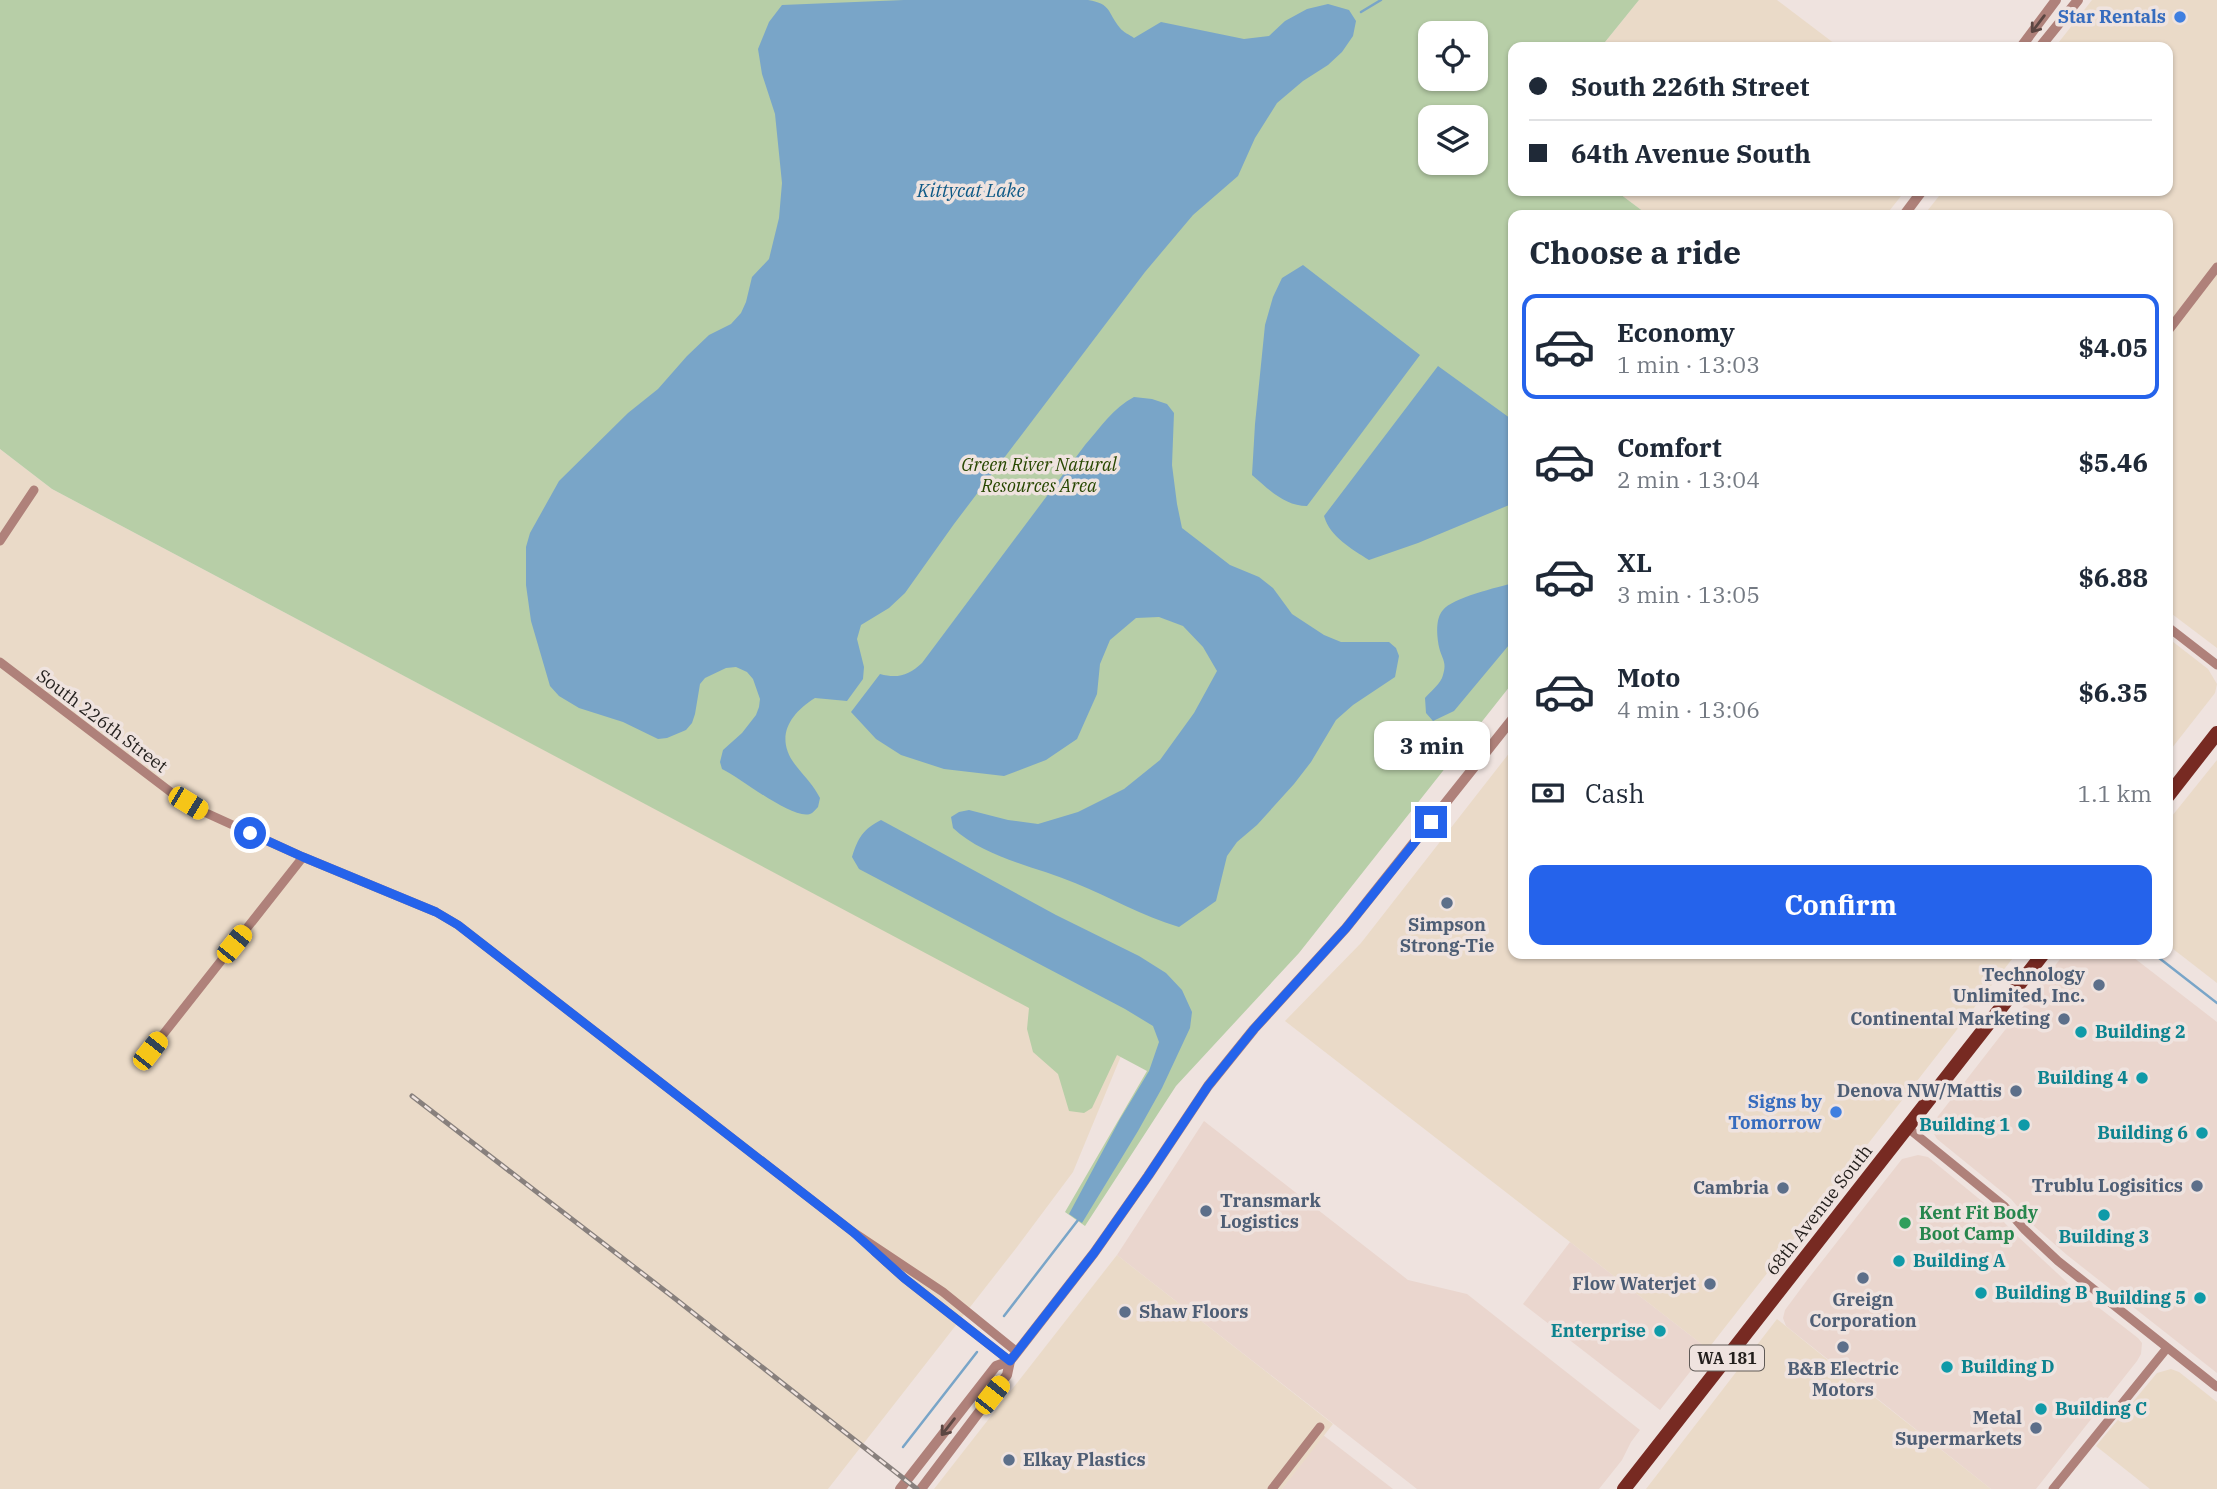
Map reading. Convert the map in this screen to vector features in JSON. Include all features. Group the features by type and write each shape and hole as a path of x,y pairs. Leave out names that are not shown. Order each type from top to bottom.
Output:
{"main road":[{"path":"2173,790 2217,733"},
{"name":"68th Avenue South","path":"1624,1489 2039,959"}],"street":[{"path":"2025,42 2056,0"},
{"path":"2044,42 2078,0"},
{"path":"1907,210 1918,196"},
{"path":"2173,324 2217,267"},
{"path":"0,541 34,490"},
{"path":"2173,631 2217,666"},
{"name":"South 226th Street","path":"0,662 172,793 204,812 303,857 436,912 458,925 853,1232 904,1278 1013,1356"},
{"path":"921,1489 1007,1375 1013,1356 1094,1253 1208,1086 1254,1029 1346,928 1508,725"},
{"path":"150,1051 303,857"},
{"path":"1908,1128 2004,1206 2058,1261 2217,1387"},
{"path":"2053,1489 2167,1348"},
{"path":"900,1489 996,1366 1013,1356"},
{"path":"1272,1489 1320,1426"}],"shaded area":[{"path":"1639,0 1777,0 1832,42 1605,42"},
{"path":"2092,0 2217,0 2217,648 2173,615 2173,210 1928,210 1939,196 2173,196 2173,42 2059,42"},
{"path":"1623,196 1901,196 1890,210 1641,210"},
{"path":"0,449 52,489 1121,1056 1073,1172 828,1489 0,1489"},
{"path":"2173,642 2208,669 2217,684 2215,693 2173,747"},
{"path":"1508,755 1508,959 2012,959 1708,1349 1285,1021 1361,943"},
{"path":"2217,760 2217,983 2173,949 2173,815"},
{"path":"2060,959 2135,959 2217,1022 2217,1373 2067,1255 2035,1227 2011,1199 1937,1139 1932,1124"},
{"path":"1204,1121 1408,1280 1467,1294 1640,1430 1622,1460 1599,1489 1417,1489 1117,1255"},
{"path":"1918,1155 1928,1157 1994,1211 2071,1286 2142,1343 2137,1361 2036,1489 1991,1489 1786,1326 1783,1318 1785,1310 1808,1279 1902,1159"},
{"path":"1570,1242 1708,1349 1660,1410 1523,1304"},
{"path":"1117,1255 1333,1424 1282,1489 934,1489"},
{"path":"1777,1319 1839,1369 1991,1489 1646,1489"},
{"path":"2171,1369 2179,1372 2217,1402 2217,1489 2150,1489 2096,1446 2157,1373"},
{"path":"1323,1435 1393,1489 1282,1489"}],"green space":[{"name":"Green River Natural Resources Area","path":"0,0 1639,0 1605,42 1508,42 1508,196 1623,196 1641,210 1508,210 1508,689 1299,953 1176,1086 1085,1226 1065,1212 1147,1071 1117,1055 1092,1108 1084,1113 1069,1111 1058,1074 1033,1052 1027,1029 1029,1008 52,489 0,449"}],"water":[{"name":"Kittycat Lake","path":"904,0 1088,0 1105,6 1121,29 1134,38 1161,22 1244,39 1269,36 1285,21 1307,9 1328,4 1349,10 1356,21 1353,36 1342,52 1277,103 1255,138 1238,176 1193,215 1145,272 905,593 889,608 861,625 857,639 864,667 863,679 847,701 815,698 791,720 785,737 786,747 790,757 820,798 818,807 813,812 802,814 779,805 722,769 720,762 723,750 742,733 759,707 760,699 753,679 747,672 736,667 726,668 705,678 700,684 692,723 686,730 667,738 658,739 623,722 579,708 559,696 550,686 531,621 526,585 526,547 530,533 559,481 628,413 658,389 709,335 731,324 746,302 752,277 769,259 779,218 782,183 775,114 762,74 758,49 769,22 782,5"},
{"path":"1303,265 1420,355 1307,506 1284,500 1252,475 1265,325 1282,278"},
{"path":"1438,366 1508,417 1508,506 1369,560 1336,536 1324,516"},
{"path":"1134,397 1167,404 1174,413 1172,465 1182,528 1230,565 1259,577 1273,588 1292,614 1324,635 1341,642 1389,642 1396,648 1399,656 1395,677 1353,705 1336,720 1311,762 1294,784 1257,825 1237,842 1227,856 1216,901 1179,927 980,847 953,828 951,817 969,810 1038,824 1078,812 1124,789 1160,760 1194,713 1217,671 1203,647 1183,626 1159,617 1136,618 1110,640 1100,664 1097,694 1077,739 1046,760 1004,776 944,769 901,755 876,739 851,712 880,674 903,675 922,663 1085,445 1113,413"},
{"path":"1508,585 1508,646 1454,711 1433,721 1426,713 1425,698 1444,673 1437,633 1440,614 1448,606 1465,597"},
{"path":"881,820 1056,915 1139,956 1166,973 1182,990 1192,1012 1190,1028 1162,1088 1082,1223 1069,1214 1149,1071 1159,1042 1153,1026 859,869 852,857 857,844 865,831"}],"waterway":[{"path":"1361,12 1381,0"},
{"path":"2160,959 2217,1003"},
{"path":"1004,1316 1078,1220"},
{"path":"903,1447 977,1352"}],"railway":[{"path":"412,1096 917,1489"}],"place":[{"name":"Star Rentals","path":"2180,17"},
{"name":"Simpson Strong-Tie","path":"1447,903"},
{"name":"Technology Unlimited, Inc.","path":"2099,985"},
{"name":"Continental Marketing","path":"2064,1019"},
{"name":"Building 2","path":"2081,1032"},
{"name":"Building 4","path":"2142,1078"},
{"name":"Denova NW/Mattis","path":"2016,1091"},
{"name":"Signs by Tomorrow","path":"1836,1112"},
{"name":"Building 1","path":"2024,1125"},
{"name":"Building 6","path":"2202,1133"},
{"name":"Trublu Logisitics","path":"2197,1186"},
{"name":"Cambria","path":"1783,1188"},
{"name":"Transmark Logistics","path":"1206,1211"},
{"name":"Building 3","path":"2104,1215"},
{"name":"Kent Fit Body Boot Camp","path":"1905,1223"},
{"name":"Building A","path":"1899,1261"},
{"name":"Greign Corporation","path":"1863,1278"},
{"name":"Flow Waterjet","path":"1710,1284"},
{"name":"Building B","path":"1981,1293"},
{"name":"Building 5","path":"2200,1298"},
{"name":"Shaw Floors","path":"1125,1312"},
{"name":"Enterprise","path":"1660,1331"},
{"name":"B&B Electric Motors","path":"1843,1347"},
{"name":"Building D","path":"1947,1367"},
{"name":"Building C","path":"2041,1409"},
{"name":"Metal Supermarkets","path":"2036,1428"},
{"name":"Elkay Plastics","path":"1009,1460"}],"route":[{"path":"250,833 436,912 458,925 853,1232 904,1278 1010,1361 1094,1253 1208,1086 1254,1029 1346,928 1431,822"}]}
